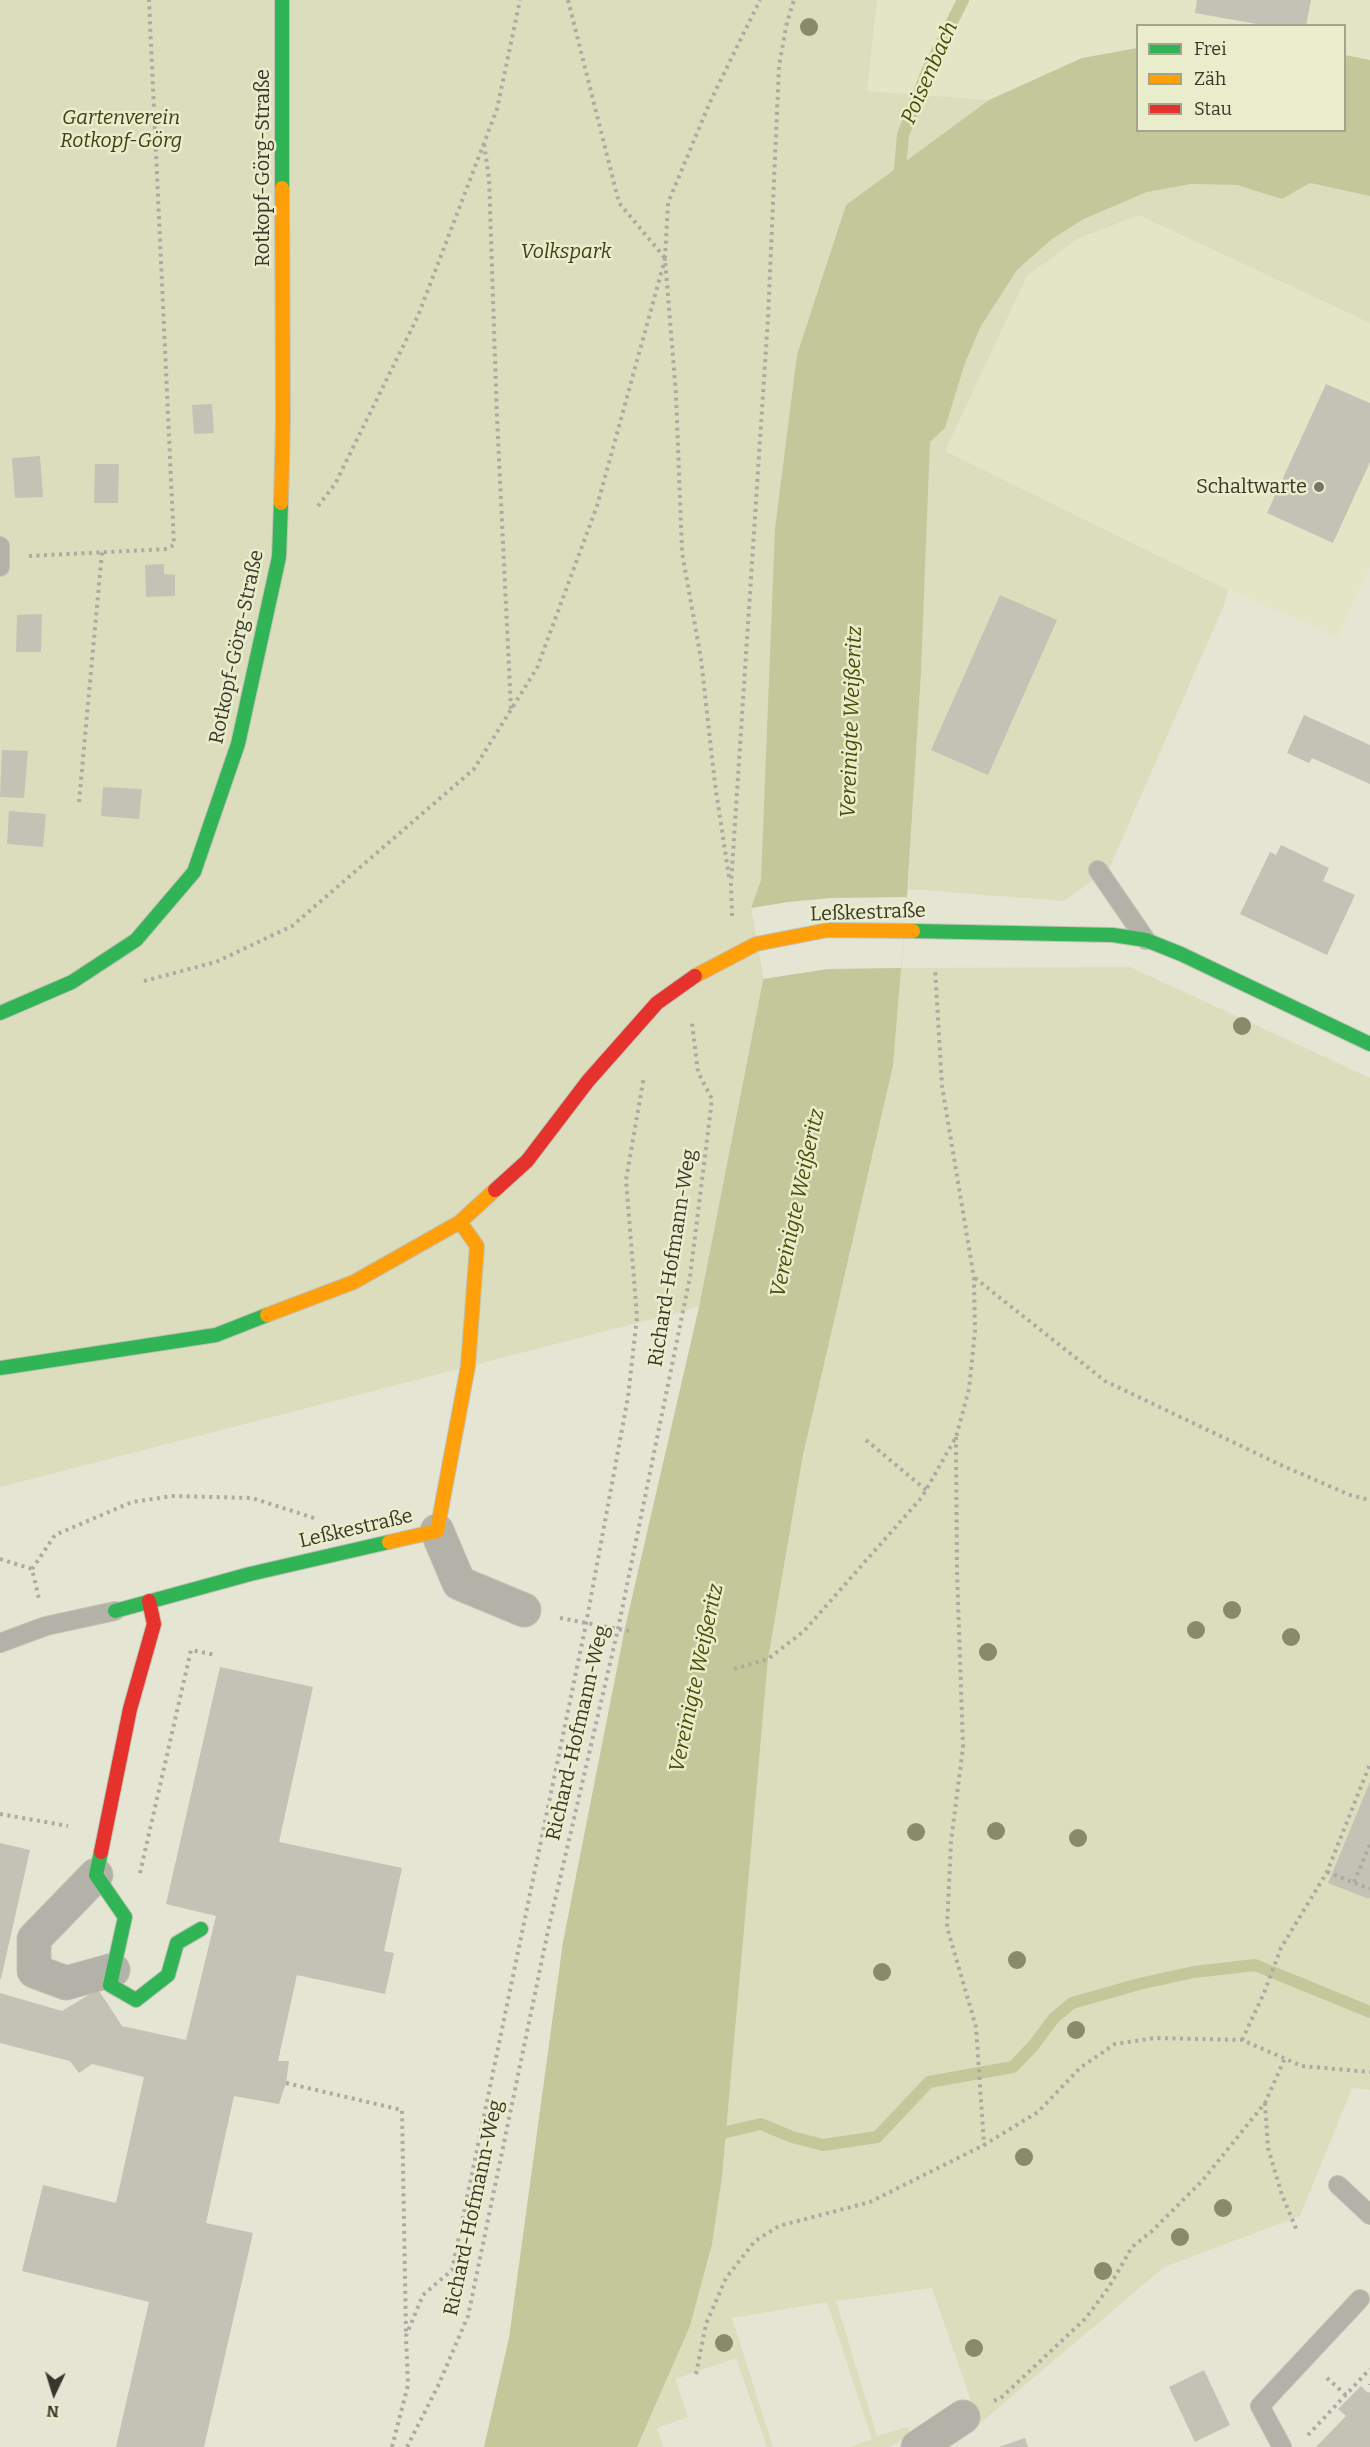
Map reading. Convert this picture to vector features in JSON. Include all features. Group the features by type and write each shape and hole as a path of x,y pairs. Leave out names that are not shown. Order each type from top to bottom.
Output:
{"street":[{"name":"Rotkopf-Görg-Straße","path":"0,1013 72,982 136,940 194,872 238,744 279,557 283,419 282,0"},
{"name":"Leßkestraße","path":"0,1368 216,1335 354,1282 460,1222 527,1161 588,1081 657,1003 692,978 756,944 828,930 1113,935 1146,940 1181,954 1370,1044"},
{"name":"Leßkestraße","path":"115,1611 250,1574 437,1531 468,1366 477,1256 477,1246 460,1222"},
{"path":"437,1531 459,1583 524,1610"},
{"path":"113,1970 66,1983 34,1971 34,1939 96,1875 130,1709 154,1624 149,1601"},
{"path":"96,1875 125,1917 110,1984 136,2000 168,1975 177,1943 201,1929"},
{"path":"918,2447 963,2417"}],"lane":[{"path":"0,546 0,567"},
{"path":"1098,870 1146,940"},
{"path":"0,1643 46,1626 115,1611"},
{"path":"1338,2185 1370,2215"},
{"path":"1282,2447 1260,2406 1360,2299"}],"path":[{"path":"0,560 167,549 174,545 149,0"},
{"path":"314,512 335,484 418,316 497,109 520,0"},
{"path":"568,0 619,203 665,259"},
{"path":"732,924 730,884 715,784 701,659 682,552 675,394 665,259 668,203 710,102 760,0"},
{"path":"730,884 768,318 779,66 787,22 794,0"},
{"path":"484,144 489,178 497,418 511,710"},
{"path":"137,983 216,962 292,926 474,769 537,668 597,506 665,259"},
{"path":"79,802 102,552"},
{"path":"734,1669 768,1659 804,1631 926,1490 956,1437 969,1389 975,1331 974,1278 942,1086 933,931"},
{"name":"Richard-Hofmann-Weg","path":"406,2447 438,2386 468,2316 549,1926 618,1629 690,1277 712,1099 698,1072 691,1014"},
{"path":"406,2336 423,2295 452,2270 586,1624 628,1397 637,1317 626,1180 645,1072"},
{"path":"974,1278 1105,1381 1283,1466 1350,1495 1370,1500"},
{"path":"956,1437 957,1571 963,1747 951,1842 947,1927 976,2026 984,2145"},
{"path":"866,1440 926,1490"},
{"path":"46,1626 32,1569 56,1535 132,1502 172,1496 252,1498 325,1522 347,1552"},
{"path":"0,1559 32,1569"},
{"path":"524,1610 586,1624 629,1630"},
{"path":"138,1881 191,1650 216,1655"},
{"path":"1242,2040 1264,1993 1281,1948 1327,1872 1370,1764"},
{"path":"0,1814 105,1833"},
{"path":"1354,1882 1370,1844"},
{"path":"1327,1872 1370,1889"},
{"path":"696,2374 706,2324 726,2278 754,2241 779,2226 870,2202 984,2145 1038,2112 1080,2068 1115,2044 1155,2038 1242,2040 1302,2066 1370,2072"},
{"path":"963,2417 1002,2397 1086,2318 1109,2287 1132,2247 1152,2231 1202,2181 1265,2103 1286,2058"},
{"path":"286,2083 402,2110 408,2385 392,2447"},
{"path":"1265,2103 1268,2148 1282,2195 1297,2231"},
{"path":"1305,2438 1370,2369"}],"shaded area":[{"path":"877,0 1370,0 1370,60 1346,55 1346,24 1136,24 1136,48 1082,58 989,100 867,91"},
{"path":"1139,214 1370,323 1370,567 1338,637 1228,590 945,451 1027,276 1077,239"}],"green space":[{"path":"0,0 877,0 867,91 989,100 846,205 761,880 751,908 763,979 699,1307 0,1487"},
{"path":"1310,183 1370,196 1370,323 1139,215 1077,239 1027,276 945,451 1228,590 1224,605 1109,869 1064,901 908,889 921,672 930,442 945,428 965,363 981,326 1017,270 1052,239 1084,219 1106,209 1147,192 1191,184 1237,185 1282,199"},
{"path":"1130,967 1370,1078 1370,2090 1352,2088 1300,2216 1164,2267 979,2424 932,2288 836,2301 877,2436 908,2427 909,2435 890,2447 850,2447 872,2439 827,2302 732,2318 773,2447 767,2447 736,2358 675,2379 688,2417 657,2428 663,2447 637,2447 690,2326 712,2244 722,2177 768,1659 803,1455 893,1066 901,968"}],"water":[{"name":"Vereinigte Weißeritz","path":"1136,48 1136,132 1346,132 1346,55 1370,60 1370,196 1310,183 1282,199 1237,185 1191,184 1147,192 1084,219 1052,239 1017,270 981,326 965,363 945,428 930,442 921,673 907,897 893,1066 803,1455 768,1659 722,2177 712,2244 690,2326 637,2447 484,2447 509,2338 563,1942 625,1628 699,1307 763,980 751,908 761,880 775,529 797,355 846,205 989,100 1082,58"}],"pier":[{"path":"907,897 901,968 828,969 763,979 751,908 831,898"}],"building":[{"path":"1197,0 1311,0 1306,24 1257,24 1195,13"},
{"name":"Schaltwarte","path":"1326,384 1370,403 1370,462 1333,543 1267,513"},
{"path":"212,404 214,433 194,434 192,405"},
{"path":"40,456 43,497 15,498 12,458"},
{"path":"95,464 119,464 118,503 94,503"},
{"path":"164,564 164,574 175,575 175,596 146,597 145,565"},
{"path":"1000,595 1057,620 988,775 931,750"},
{"path":"42,614 41,652 16,652 17,615"},
{"path":"1304,715 1370,745 1370,784 1312,758 1309,763 1287,753"},
{"path":"2,750 28,751 24,798 0,797"},
{"path":"103,787 142,789 139,819 101,816"},
{"path":"9,811 46,814 43,847 7,844"},
{"path":"1281,845 1329,868 1323,881 1355,895 1327,955 1240,914 1270,852 1276,855"},
{"path":"220,1667 313,1687 279,1842 402,1868 384,1951 394,1953 385,1994 297,1975 278,2061 289,2061 286,2083 279,2104 234,2096 206,2223 253,2233 204,2447 116,2447 149,2302 22,2271 43,2185 116,2203 144,2077 92,2064 79,2073 70,2061 0,2043 0,1993 62,2011 98,1989 122,2026 186,2040 216,1916 166,1904"},
{"path":"1370,1782 1370,1897 1369,1899 1328,1883"},
{"path":"0,1843 30,1850 1,1979 0,1979"},
{"path":"1204,2370 1230,2425 1195,2442 1169,2387"},
{"path":"1361,2386 1368,2393 1370,2392 1370,2447 1316,2447 1346,2416 1338,2409"},
{"path":"1025,2438 1028,2447 999,2447"}],"waterway":[{"name":"Poisenbach","path":"899,181 903,135 927,72 963,0"},
{"path":"713,2139 726,2132 761,2124 792,2137 823,2145 877,2137 929,2082 1013,2067 1033,2046 1054,2018 1072,2003 1139,1984 1194,1972 1255,1965 1370,2012"}],"traffic: fast":[{"path":"282,0 282,188"},
{"path":"0,1013 72,982 136,940 194,872 238,744 279,557 281,503"},
{"path":"913,931 1113,935 1146,940 1181,954 1370,1044"},
{"path":"0,1368 216,1335 267,1315"},
{"path":"115,1611 250,1574 389,1542"},
{"path":"101,1852 96,1875 125,1917 110,1985 136,2000 168,1975 177,1943 201,1929"}],"traffic: slow":[{"path":"281,503 282,188"},
{"path":"695,976 756,944 828,930 913,931"},
{"path":"267,1315 354,1282 460,1222 495,1190"},
{"path":"389,1542 437,1531 468,1366 477,1246 460,1222"}],"traffic: jam":[{"path":"495,1190 527,1161 588,1081 657,1003 695,976"},
{"path":"101,1852 130,1709 154,1624 149,1601"}],"place":[{"name":"Schaltwarte","path":"1319,487"}],"park label":[{"name":"Gartenverein Rotkopf-Görg","path":"121,130"},
{"name":"Volkspark","path":"566,252"}]}
